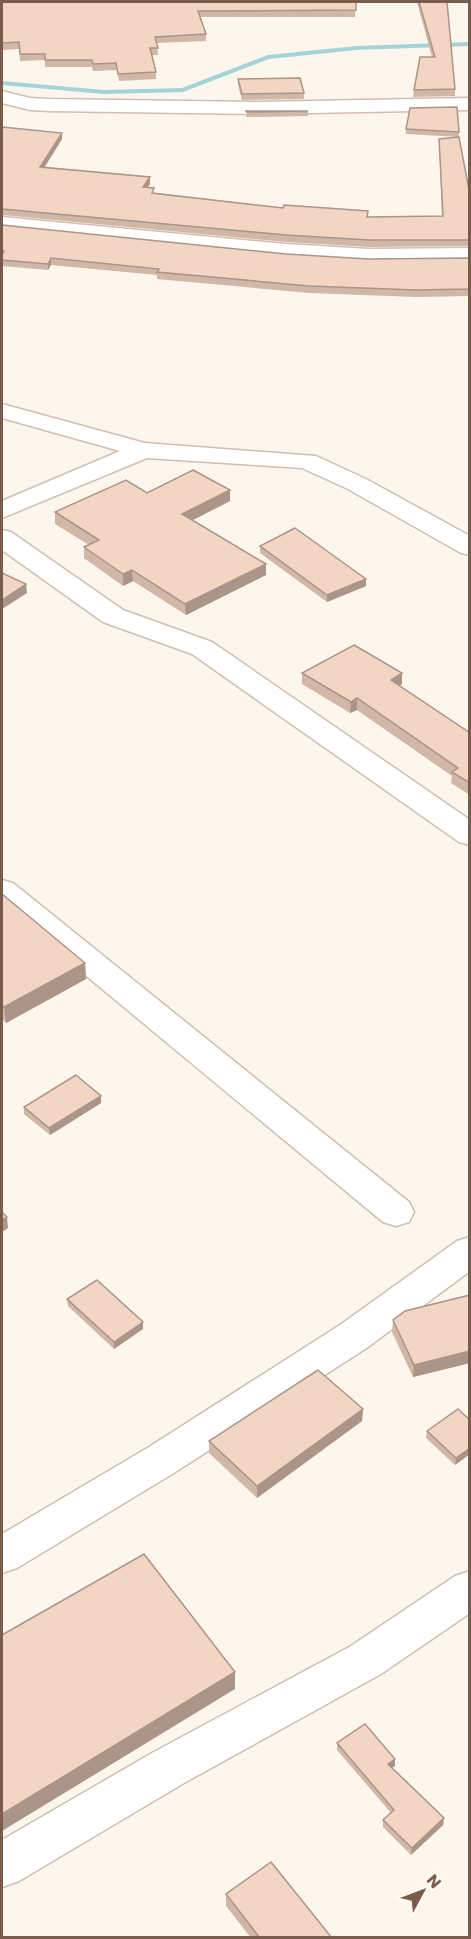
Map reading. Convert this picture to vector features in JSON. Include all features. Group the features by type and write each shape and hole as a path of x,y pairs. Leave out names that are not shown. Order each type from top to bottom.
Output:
{"street":[{"path":"2,98 30,104 49,105 257,108 470,104"},
{"path":"2,223 286,251 369,256 470,255"},
{"path":"2,411 144,450 307,461 357,484 470,547"},
{"path":"2,510 144,450"},
{"path":"2,538 112,616 202,648 241,673 470,835"},
{"path":"2,890 396,1212"},
{"path":"2,1555 163,1459 354,1336 470,1251"},
{"path":"2,1865 168,1768 366,1660 470,1589"}],"building":[{"path":"2,2 356,2 356,10 198,11 206,34 155,37 158,48 150,48 156,72 118,74 116,63 93,64 92,60 45,60 45,54 20,54 19,42 2,43"},
{"path":"419,2 447,2 455,89 414,90 420,57 435,57"},
{"path":"300,78 304,93 242,94 238,79"},
{"path":"457,107 459,132 406,129 410,108"},
{"path":"246,111 308,111 247,112"},
{"path":"2,127 62,133 40,167 150,177 143,187 154,188 152,193 283,208 284,205 368,211 367,217 443,216 439,139 459,137 470,195 470,240 369,240 286,235 2,209"},
{"path":"2,225 286,254 369,259 470,258 470,289 416,290 309,286 157,272 159,269 51,258 48,264 2,260 4,251 2,251"},
{"path":"193,470 230,490 182,514 266,564 185,604 132,570 123,574 84,547 99,540 55,512 126,480 147,493"},
{"path":"295,528 366,579 327,595 260,546"},
{"path":"2,573 26,584 2,600"},
{"path":"354,645 402,673 391,680 470,733 470,783 452,772 458,768 357,698 351,702 302,673"},
{"path":"2,894 85,963 4,1007 2,1005"},
{"path":"76,1075 101,1096 49,1128 24,1107"},
{"path":"97,1280 143,1322 114,1342 67,1299"},
{"path":"470,1295 470,1351 414,1365 393,1320 405,1311"},
{"path":"318,1370 363,1409 257,1486 209,1441"},
{"path":"458,1409 470,1420 470,1448 456,1458 427,1431"},
{"path":"144,1554 235,1672 2,1814 2,1635"},
{"path":"365,1724 395,1759 388,1764 444,1818 412,1848 383,1820 394,1810 337,1743"},
{"path":"271,1862 332,1938 260,1938 226,1894"}],"waterway":[{"path":"2,83 104,92 183,90 268,57 356,48 470,44"}]}
